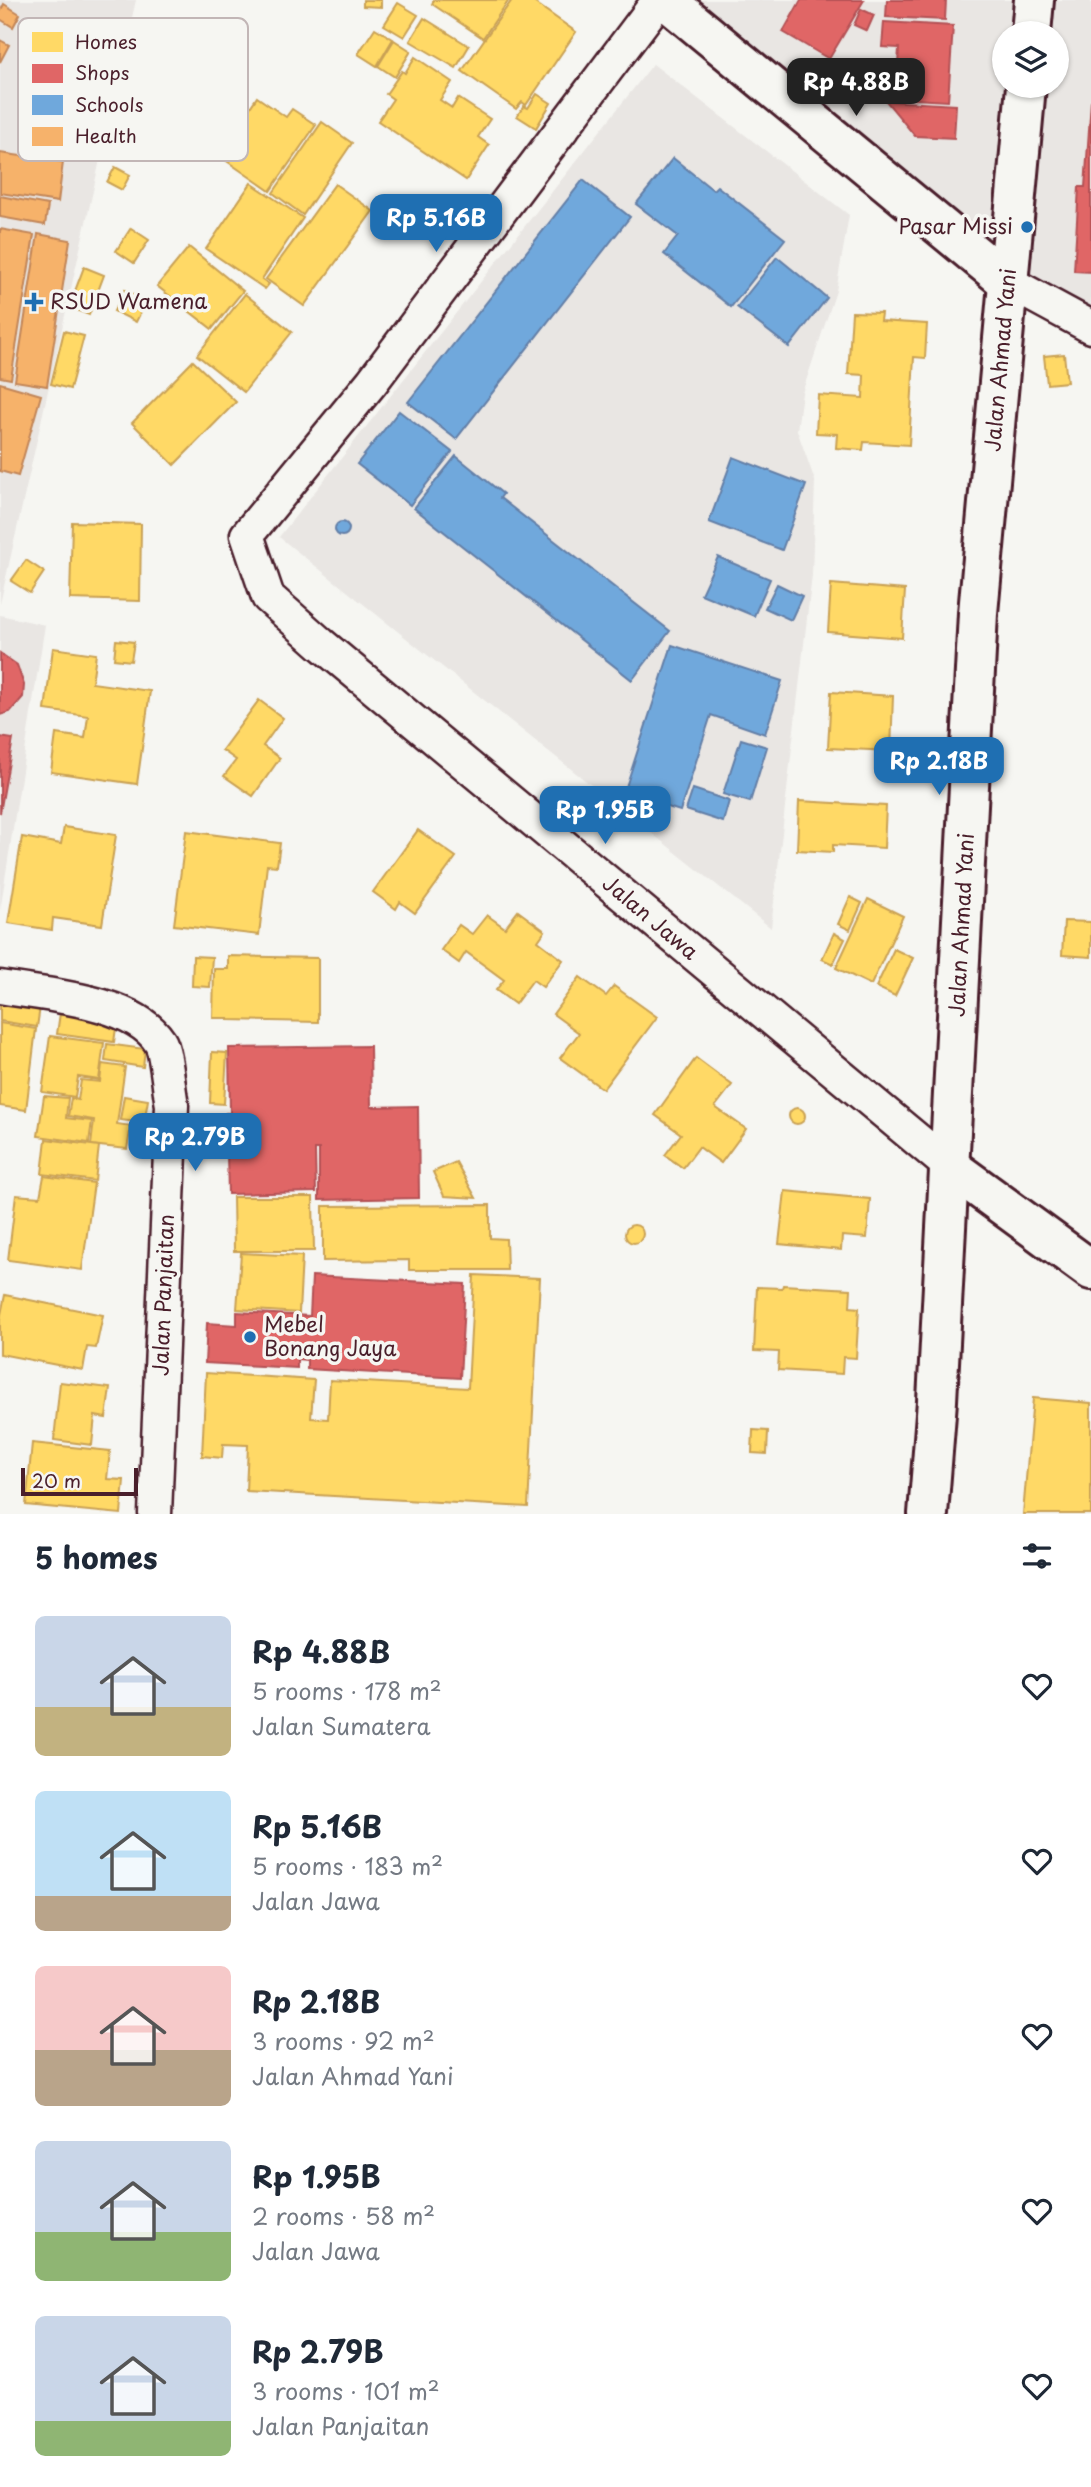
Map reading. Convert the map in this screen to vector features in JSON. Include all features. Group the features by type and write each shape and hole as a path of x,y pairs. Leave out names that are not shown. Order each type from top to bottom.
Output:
{"main road":[{"path":"666,0 1008,282"},
{"path":"1032,21 1034,0"},
{"name":"Jalan Ahmad Yani","path":"928,1514 978,613 1025,98"},
{"name":"Jalan Jawa","path":"949,1166 1091,1270"}],"street":[{"name":"Jalan Jawa","path":"659,0 372,382 247,535 268,597 949,1166"},
{"path":"1008,282 1091,327"},
{"name":"Jalan Panjaitan","path":"0,987 114,1008 146,1027 162,1043 172,1105 155,1514"}],"shaded area":[{"name":"RSUD Wamena","path":"0,0 136,0 132,18 18,18 18,161 100,161 0,604"},
{"name":"Pasar Missi","path":"673,0 1091,0 1091,324"},
{"path":"653,64 849,215 836,291 802,393 797,430 815,481 812,575 771,928 279,537"},
{"path":"0,615 45,625 0,911"}],"building: Homes":[{"path":"363,0 381,0 381,7 363,6"},
{"path":"434,0 509,0 483,38 432,4"},
{"path":"512,0 531,0 576,32 526,105 522,102 516,109 462,71"},
{"path":"398,3 418,15 404,37 384,25"},
{"path":"424,18 469,46 456,68 410,41"},
{"path":"375,28 393,39 377,66 358,54"},
{"path":"394,40 411,51 395,77 378,66"},
{"path":"415,57 452,82 440,100 452,108 458,98 490,119 478,137 489,145 466,180 378,121 393,99 386,94"},
{"path":"537,94 551,103 536,128 517,116 524,106 528,108"},
{"path":"257,97 286,117 292,109 316,125 270,191 227,161 248,161 248,110"},
{"path":"322,122 352,143 303,215 273,193"},
{"path":"115,167 130,175 122,190 107,182"},
{"path":"251,183 303,218 262,279 269,284 265,289 206,249"},
{"path":"335,184 373,211 304,306 266,279"},
{"path":"131,228 149,240 134,263 116,251"},
{"path":"189,247 243,291 212,329 157,286"},
{"path":"84,267 104,275 89,315 69,307"},
{"path":"125,290 146,302 136,322 114,311"},
{"path":"245,294 292,332 244,392 197,355"},
{"path":"852,312 881,313 880,321 927,324 925,358 914,357 909,445 864,442 863,450 836,448 837,434 816,433 818,395 863,398 864,375 848,374"},
{"path":"64,331 84,336 70,389 51,384"},
{"path":"1064,354 1067,382 1047,384 1044,356"},
{"path":"193,361 236,402 174,465 132,423"},
{"path":"72,522 141,524 140,601 70,599"},
{"path":"26,560 44,572 30,593 11,581"},
{"path":"831,584 905,590 902,638 828,632"},
{"path":"116,640 134,642 131,661 114,659"},
{"path":"53,648 96,654 92,683 150,691 137,784 51,772 56,734 85,738 88,716 45,710"},
{"path":"831,692 893,696 891,751 828,748"},
{"path":"259,700 283,718 263,746 280,758 253,796 224,776 236,760 222,750"},
{"path":"799,801 886,806 884,848 833,845 833,852 797,850"},
{"path":"64,827 116,835 102,925 53,918 52,930 8,923 22,837 61,844"},
{"path":"418,830 456,857 415,913 400,902 396,909 373,892"},
{"path":"186,831 280,843 277,866 267,865 259,935 174,925"},
{"path":"850,897 862,903 850,930 838,924"},
{"path":"868,899 903,916 871,985 836,968"},
{"path":"518,911 545,931 538,941 563,960 543,987 533,980 515,1004 496,990 504,980 466,952 459,963 441,950 459,925 472,934 487,915 505,928"},
{"path":"1064,921 1091,922 1091,957 1062,955"},
{"path":"834,933 845,939 833,964 822,959"},
{"path":"894,949 913,958 895,996 876,987"},
{"path":"193,956 212,957 210,987 192,986"},
{"path":"228,956 318,958 318,1022 213,1018 214,969 228,969"},
{"path":"580,977 606,996 614,986 657,1017 603,1089 560,1058 579,1033 553,1014"},
{"path":"0,1001 40,1007 37,1027 0,1021"},
{"path":"60,1013 117,1021 114,1042 57,1034"},
{"path":"0,1023 36,1029 26,1110 0,1106"},
{"path":"50,1036 104,1043 99,1080 78,1077 75,1097 42,1092"},
{"path":"107,1044 145,1049 143,1067 105,1061"},
{"path":"212,1052 227,1053 224,1104 210,1103"},
{"path":"696,1058 732,1085 715,1107 746,1129 721,1163 699,1147 683,1168 665,1155 681,1134 655,1115"},
{"path":"102,1064 125,1067 117,1124 131,1126 127,1149 91,1145 94,1120 68,1116 71,1098 78,1100 81,1080 100,1082"},
{"path":"44,1096 68,1098 66,1118 92,1121 89,1143 38,1136"},
{"path":"124,1096 148,1100 144,1123 120,1120"},
{"path":"794,1108 800,1108 805,1116 803,1122 794,1124 789,1119 789,1113"},
{"path":"46,1139 99,1146 95,1181 42,1174"},
{"path":"456,1162 476,1198 444,1196 433,1172"},
{"path":"44,1176 94,1183 82,1270 8,1260 16,1195 40,1197"},
{"path":"785,1191 870,1199 867,1238 842,1236 841,1250 779,1244"},
{"path":"233,1197 313,1197 314,1251 234,1251"},
{"path":"490,1205 490,1238 506,1239 507,1270 409,1270 409,1260 323,1261 323,1206"},
{"path":"630,1225 638,1225 643,1234 641,1241 630,1243 625,1238 625,1230"},
{"path":"241,1253 302,1256 299,1313 237,1309"},
{"path":"474,1275 540,1278 528,1507 246,1491 248,1445 223,1444 222,1458 202,1456 206,1373 314,1380 311,1418 328,1419 330,1380 468,1388"},
{"path":"783,1285 851,1289 850,1307 859,1308 856,1358 843,1357 842,1374 778,1370 779,1352 754,1351 757,1287 782,1288"},
{"path":"5,1295 103,1315 96,1348 87,1347 83,1370 0,1354 0,1319"},
{"path":"60,1382 110,1388 106,1418 95,1416 92,1445 54,1440"},
{"path":"1033,1398 1091,1403 1091,1514 1023,1514"},
{"path":"753,1430 768,1431 767,1454 752,1453"},
{"path":"32,1443 110,1451 107,1479 124,1480 121,1514 26,1505"}],"building: Shops":[{"path":"801,0 864,0 829,59 783,32"},
{"path":"887,0 946,0 945,20 886,17"},
{"path":"861,9 874,15 867,31 854,25"},
{"path":"884,22 953,26 948,101 896,98 899,48 882,47"},
{"path":"886,101 956,105 954,138 915,136"},
{"path":"1091,101 1091,272 1074,271 1079,187 1085,187"},
{"path":"0,653 17,665 24,685 23,697 10,712 0,715"},
{"path":"0,737 13,739 0,813"},
{"path":"370,1046 371,1107 418,1106 419,1198 319,1200 319,1149 315,1149 316,1192 228,1194 226,1113 230,1113 229,1048"},
{"path":"312,1276 465,1284 460,1378 307,1369 307,1360 297,1359 297,1368 205,1363 207,1323 237,1325 237,1312 310,1316"}],"building: Schools":[{"path":"673,158 713,190 717,186 785,239 731,307 664,254 678,236 636,204"},
{"path":"583,180 630,217 456,439 408,402"},
{"path":"777,257 827,298 789,347 737,307"},
{"path":"399,411 452,452 410,505 357,464"},
{"path":"456,456 503,494 500,498 670,631 632,680 414,508"},
{"path":"733,457 806,485 782,550 709,522"},
{"path":"339,522 345,522 349,529 345,536 339,536 335,532 335,526"},
{"path":"718,557 770,579 754,616 701,594"},
{"path":"777,584 802,596 791,620 765,608"},
{"path":"672,645 782,681 765,734 711,715 680,811 624,793"},
{"path":"741,739 767,747 750,802 723,794"},
{"path":"693,789 729,801 723,822 686,810"}],"building: Health":[{"path":"4,4 20,14 13,27 0,19"},
{"path":"0,40 9,45 0,62"},
{"path":"0,153 18,156 18,161 63,162 58,202 0,193"},
{"path":"0,196 48,205 45,225 0,217"},
{"path":"0,229 34,235 11,379 0,377"},
{"path":"38,234 70,240 47,386 15,381"},
{"path":"0,383 41,395 18,476 0,471"}],"place":[{"name":"Pasar Missi","path":"1027,227"},
{"name":"RSUD Wamena","path":"34,302"},
{"name":"Mebel Bonang Jaya","path":"250,1337"}]}
